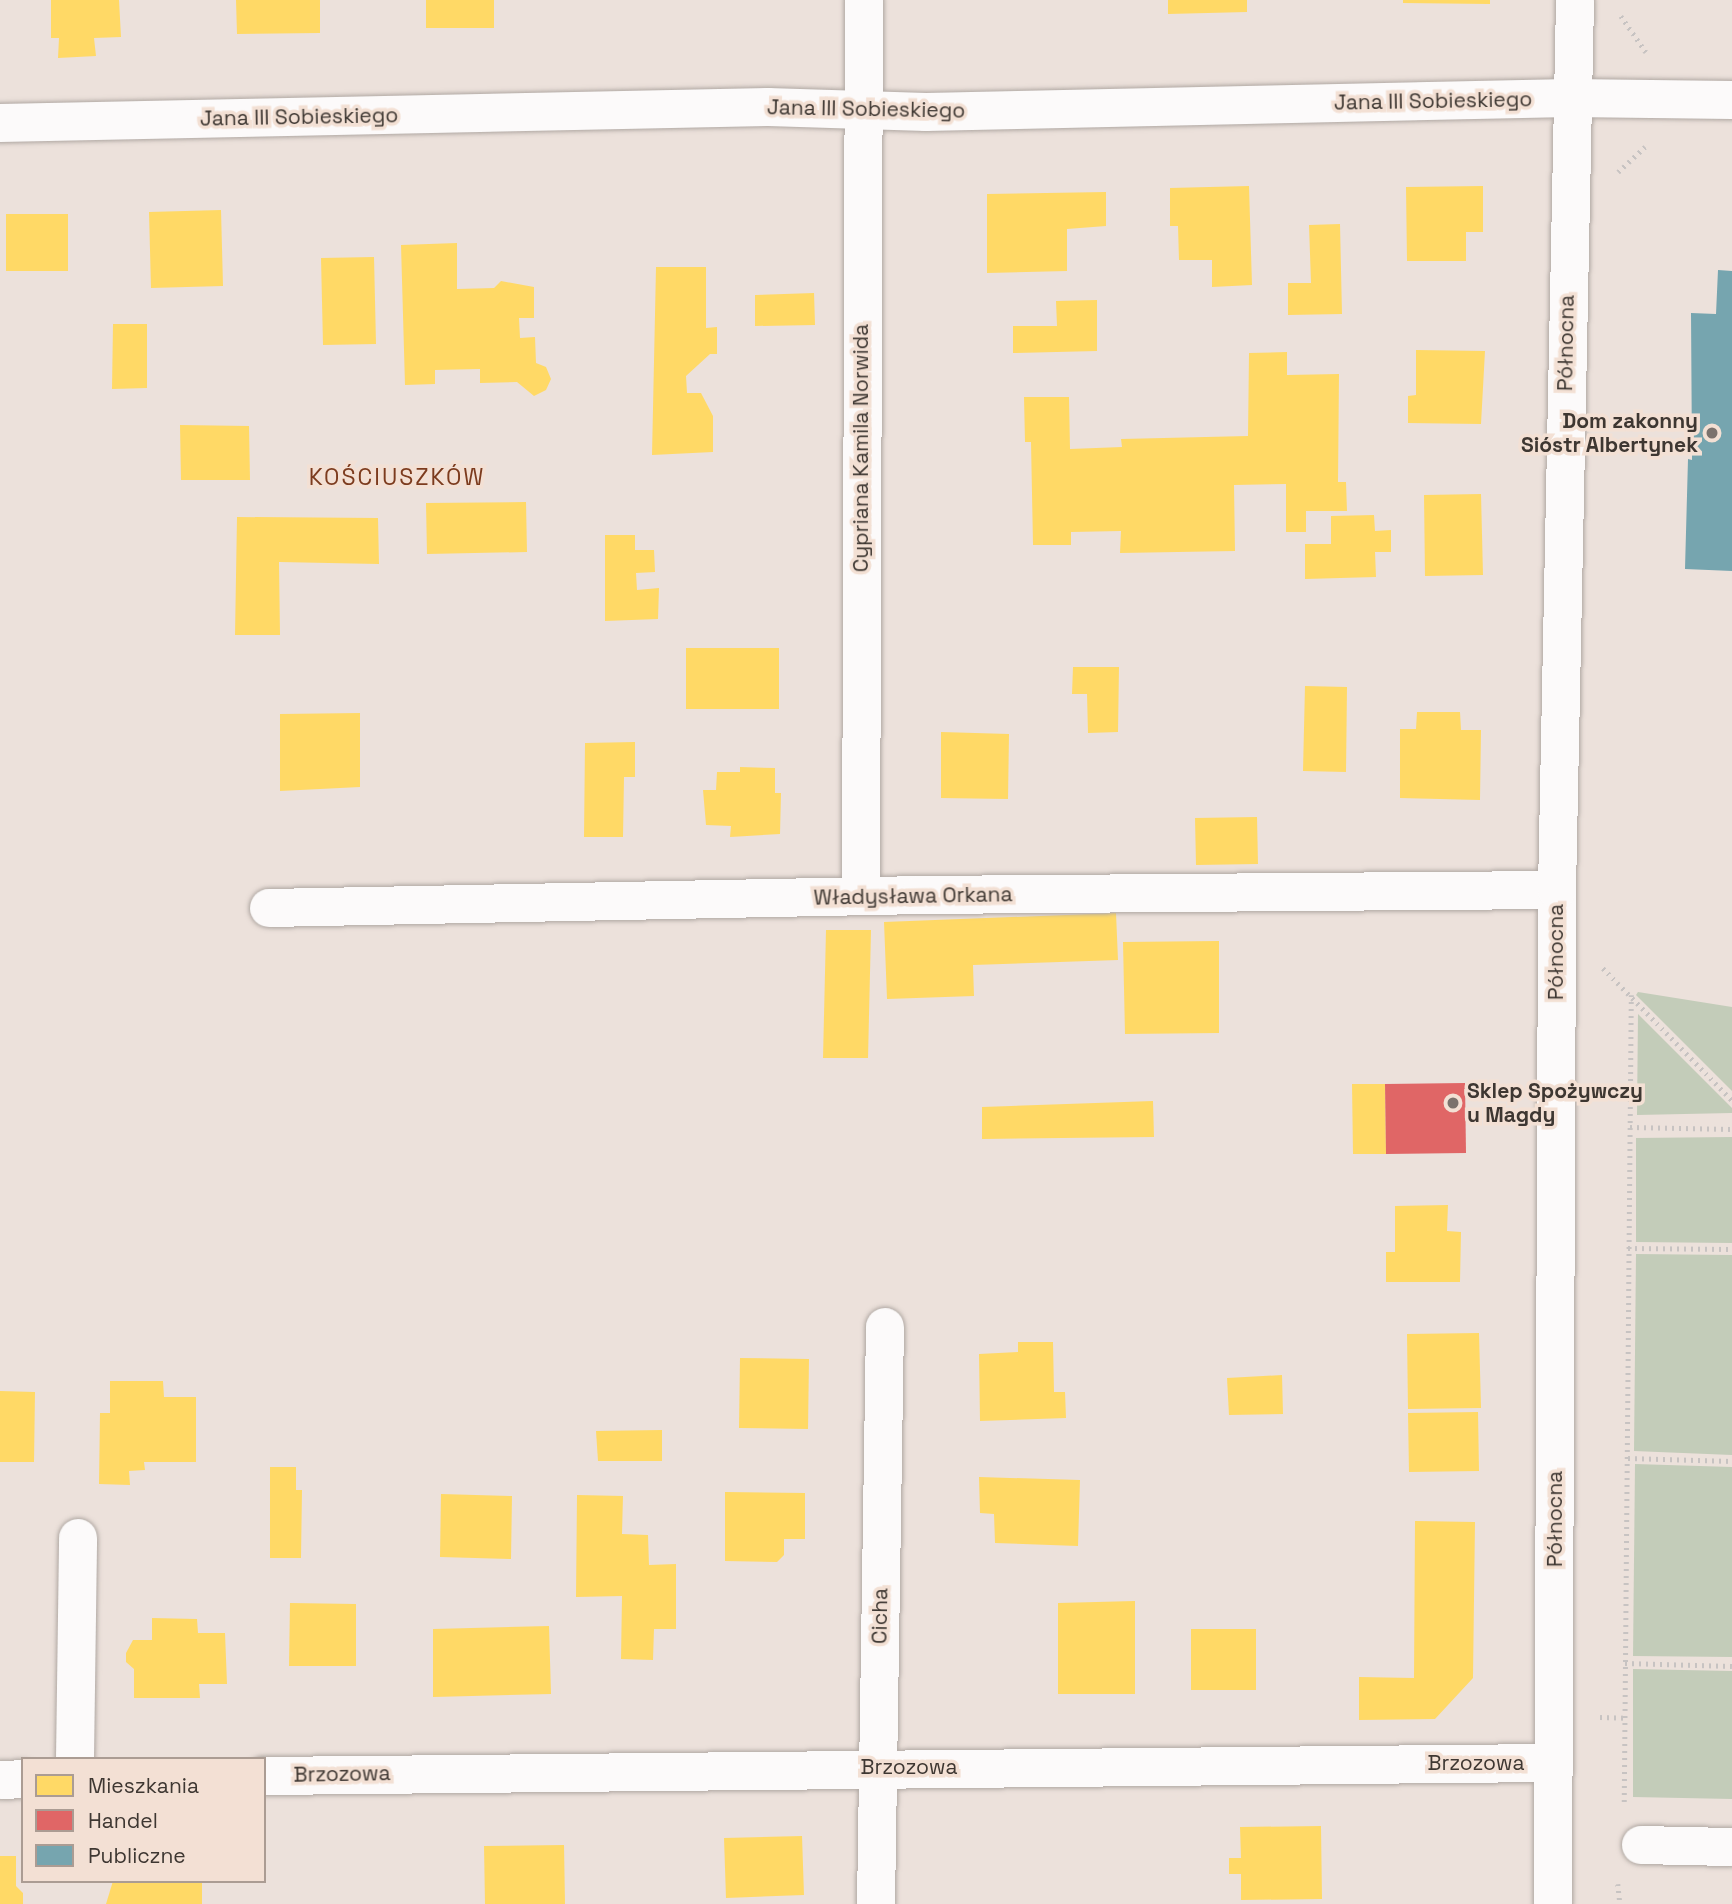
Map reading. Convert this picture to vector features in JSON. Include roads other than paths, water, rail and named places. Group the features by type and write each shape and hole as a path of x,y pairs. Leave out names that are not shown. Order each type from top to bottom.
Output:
{"street":[{"name":"Cypriana Kamila Norwida","path":"861,896 864,0"},
{"name":"Północna","path":"1553,1904 1557,890 1570,98 1575,0"},
{"name":"Jana III Sobieskiego","path":"0,123 768,107 862,110 1570,98 1732,100"},
{"name":"Władysława Orkana","path":"269,908 861,896 1557,890"},
{"name":"Cicha","path":"876,1904 885,1327"},
{"path":"75,1757 78,1538"},
{"name":"Brzozowa","path":"266,1776 878,1767 1553,1763"},
{"path":"0,1780 21,1779"},
{"path":"1630,1859 1732,1847"}],"place":[{"name":"Dom zakonny Sióstr Albertynek","path":"1712,433"},
{"name":"Sklep Spożywczy u Magdy","path":"1453,1103"}],"district":[{"name":"KOŚCIUSZKÓW","path":"397,477"}]}
